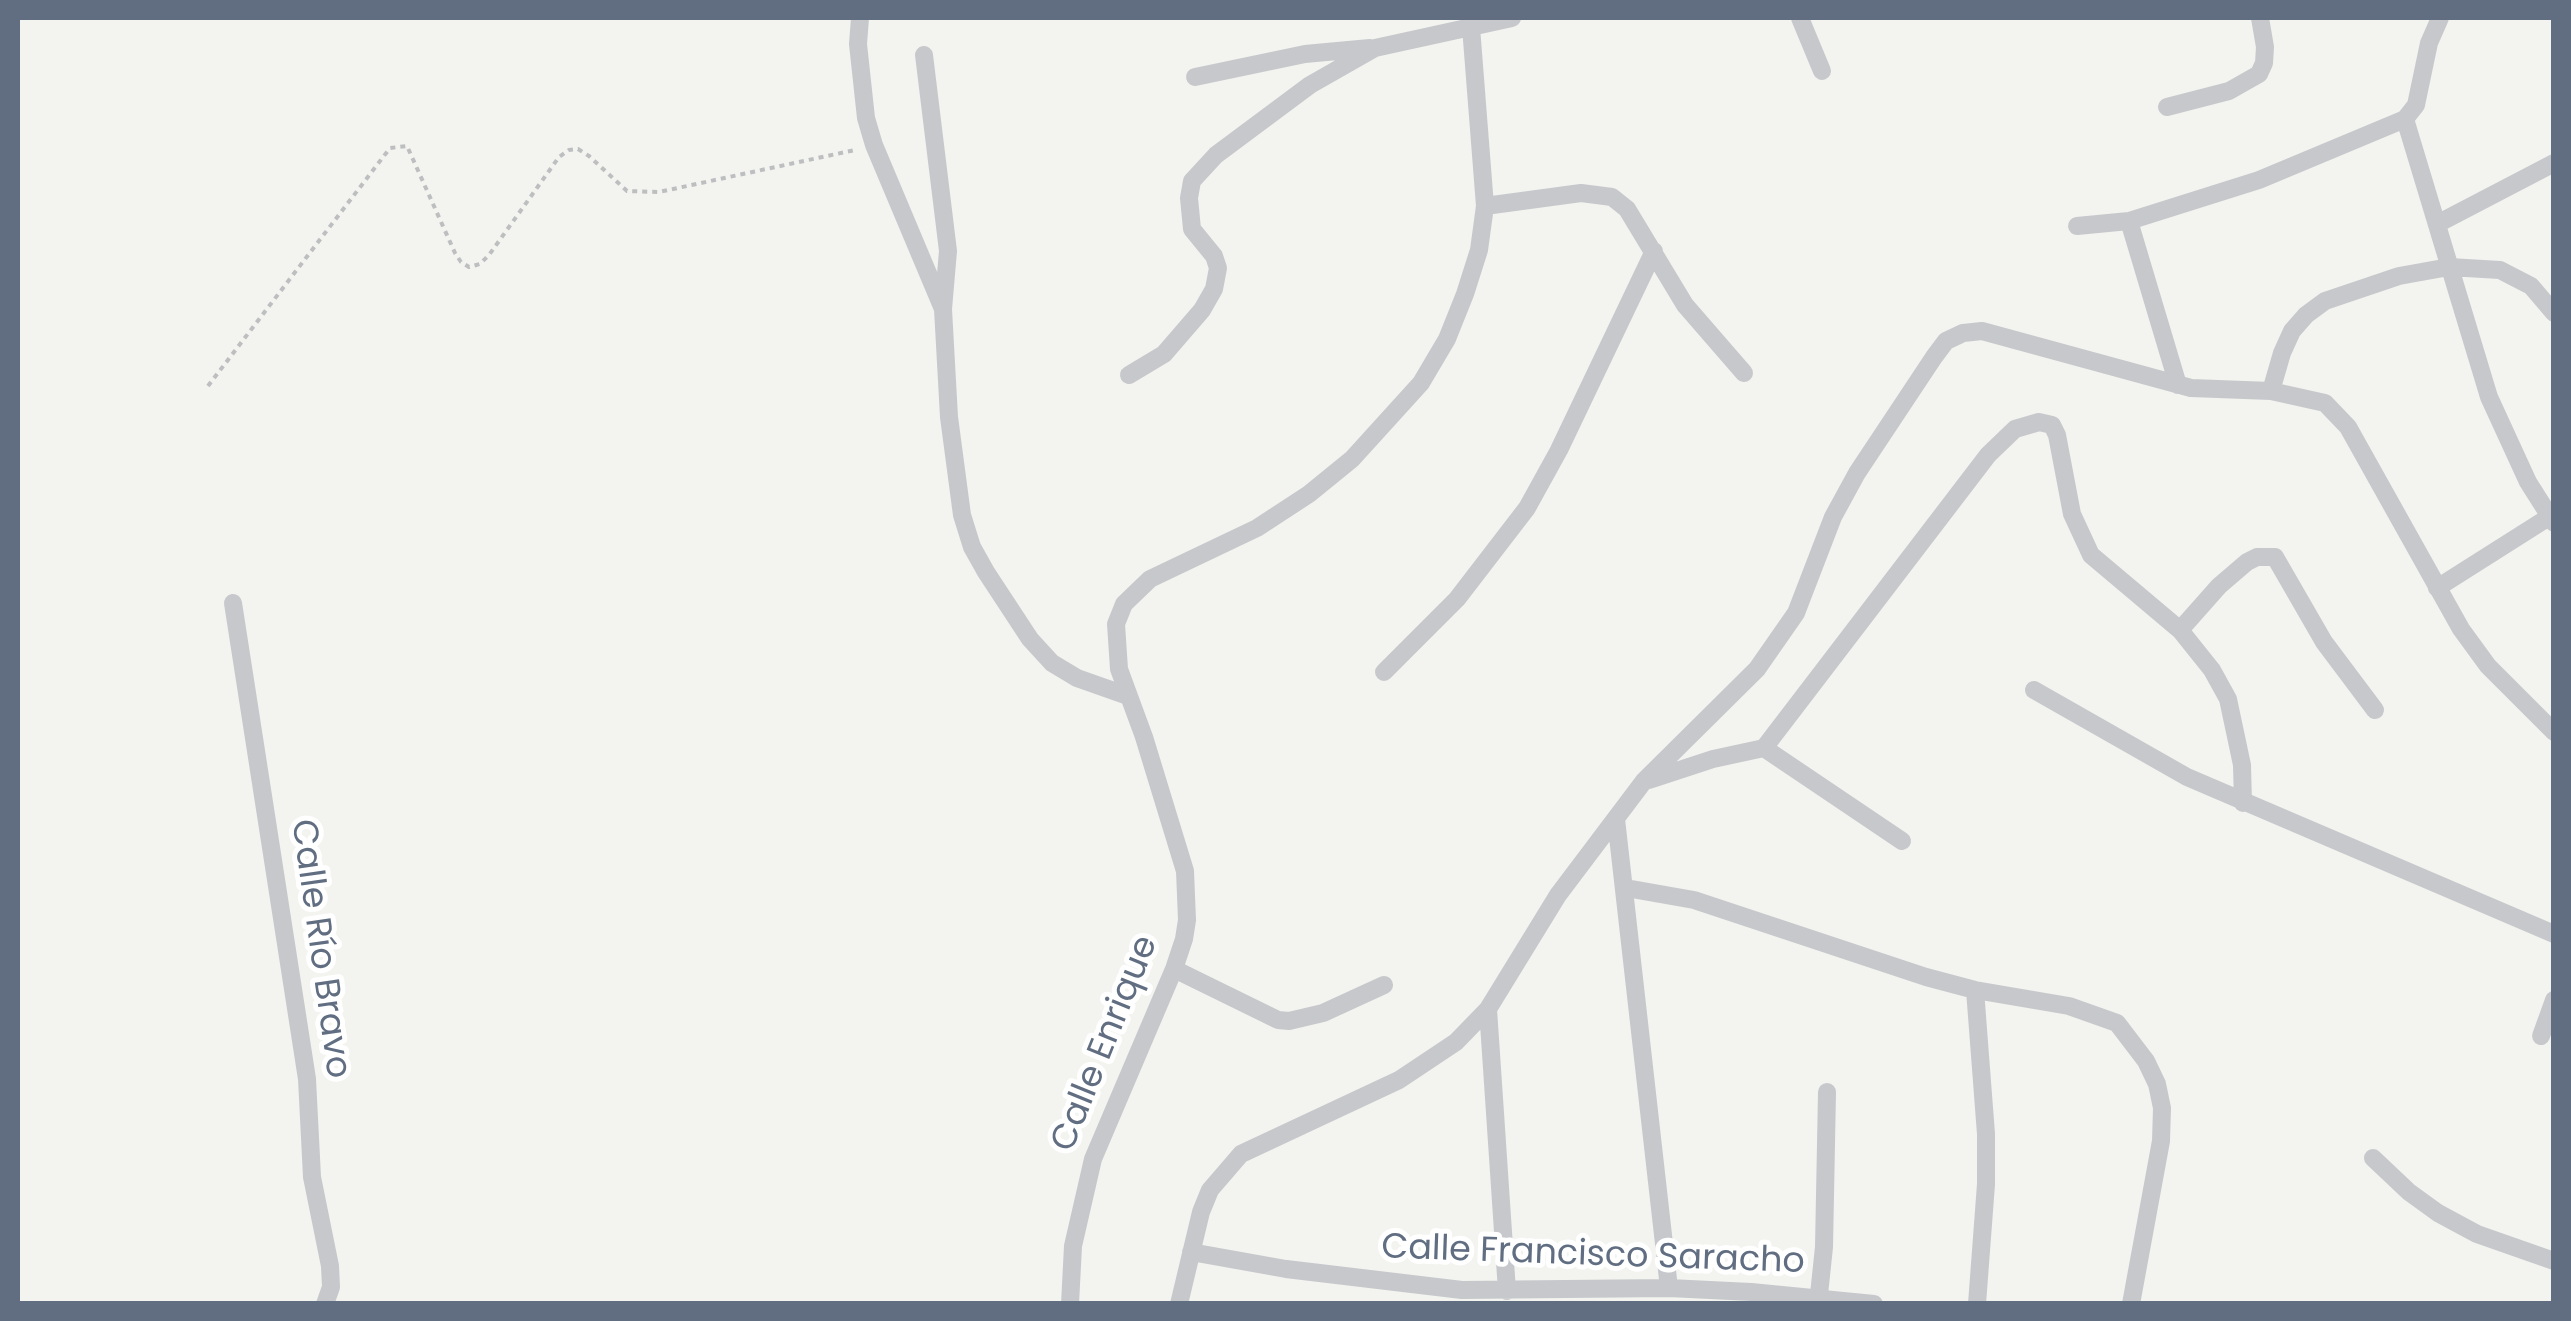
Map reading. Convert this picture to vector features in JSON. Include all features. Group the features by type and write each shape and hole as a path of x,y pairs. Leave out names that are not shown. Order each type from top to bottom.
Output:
{"street":[{"path":"860,18 862,84 874,146 944,310"},
{"path":"1129,375 1152,364 1181,336 1202,310 1218,278 1214,256 1192,230 1189,198 1192,181 1232,141 1310,86 1375,48 1438,25 1471,27 1512,18"},
{"path":"1800,18 1822,71"},
{"path":"2167,107 2230,91 2259,74 2264,47 2260,18"},
{"path":"2077,226 2128,221 2259,180 2405,119 2416,104 2440,18"},
{"name":"Calle Enrique","path":"1070,1304 1073,1246 1093,1159 1174,969 1187,920 1185,871 1128,696 1116,646 1116,624 1124,604 1150,579 1257,528 1309,494 1352,459 1421,383 1446,339 1478,250 1485,206 1471,27"},
{"path":"1195,78 1305,54 1375,48"},
{"path":"924,55 948,251 944,310 948,417 956,486 972,546 1002,600 1030,640 1052,662 1077,678 1128,696"},
{"path":"2405,119 2489,398 2528,482 2551,520 2437,588"},
{"path":"2437,224 2554,162"},
{"path":"1485,206 1598,193 1612,197 1627,209 1685,306 1744,374"},
{"path":"2128,221 2178,385"},
{"path":"1384,672 1457,599 1527,508 1654,250"},
{"path":"2271,390 2292,331 2306,315 2325,301 2399,276 2449,267 2500,270 2531,286 2554,313"},
{"path":"1178,1304 1210,1190 1241,1154 1425,1065 1456,1042 1488,1010 1558,894 1644,782 1757,670 1796,613 1833,517 1901,402 1946,341 1963,333 1982,331 2178,385 2211,391 2271,390 2325,403 2336,411 2355,439 2437,588 2488,666 2554,732"},
{"path":"1644,782 1713,759 1764,748 2003,439 2026,424 2052,424 2072,514 2092,556 2180,630 2212,670 2228,698 2242,765 2243,803"},
{"path":"2180,630 2219,586 2247,562 2257,556 2275,557 2324,642 2376,710"},
{"name":"Calle Río Bravo","path":"232,603 305,1066 312,1177 330,1266 331,1287 325,1304"},
{"path":"2034,690 2170,768 2243,803 2554,934"},
{"path":"1764,748 1902,841"},
{"path":"1616,818 1669,1288"},
{"path":"1626,888 1694,900 1975,990 2068,1006 2117,1023 2146,1061 2162,1108 2161,1141 2131,1304"},
{"path":"1174,969 1278,1020 1289,1021 1323,1013 1384,985"},
{"path":"1975,990 1986,1134 1977,1304"},
{"path":"2542,1036 2554,1000"},
{"path":"1488,1010 1507,1290"},
{"path":"1819,1300 1827,1092"},
{"path":"2373,1158 2438,1213 2477,1234 2554,1261"},
{"name":"Calle Francisco Saracho","path":"1191,1252 1410,1285 1507,1290 1669,1288 1874,1304"}],"path":[{"path":"208,386 390,148 407,146 460,262 469,267 480,264 489,255 569,150 578,149 589,156 628,191 658,192 874,146"}]}
